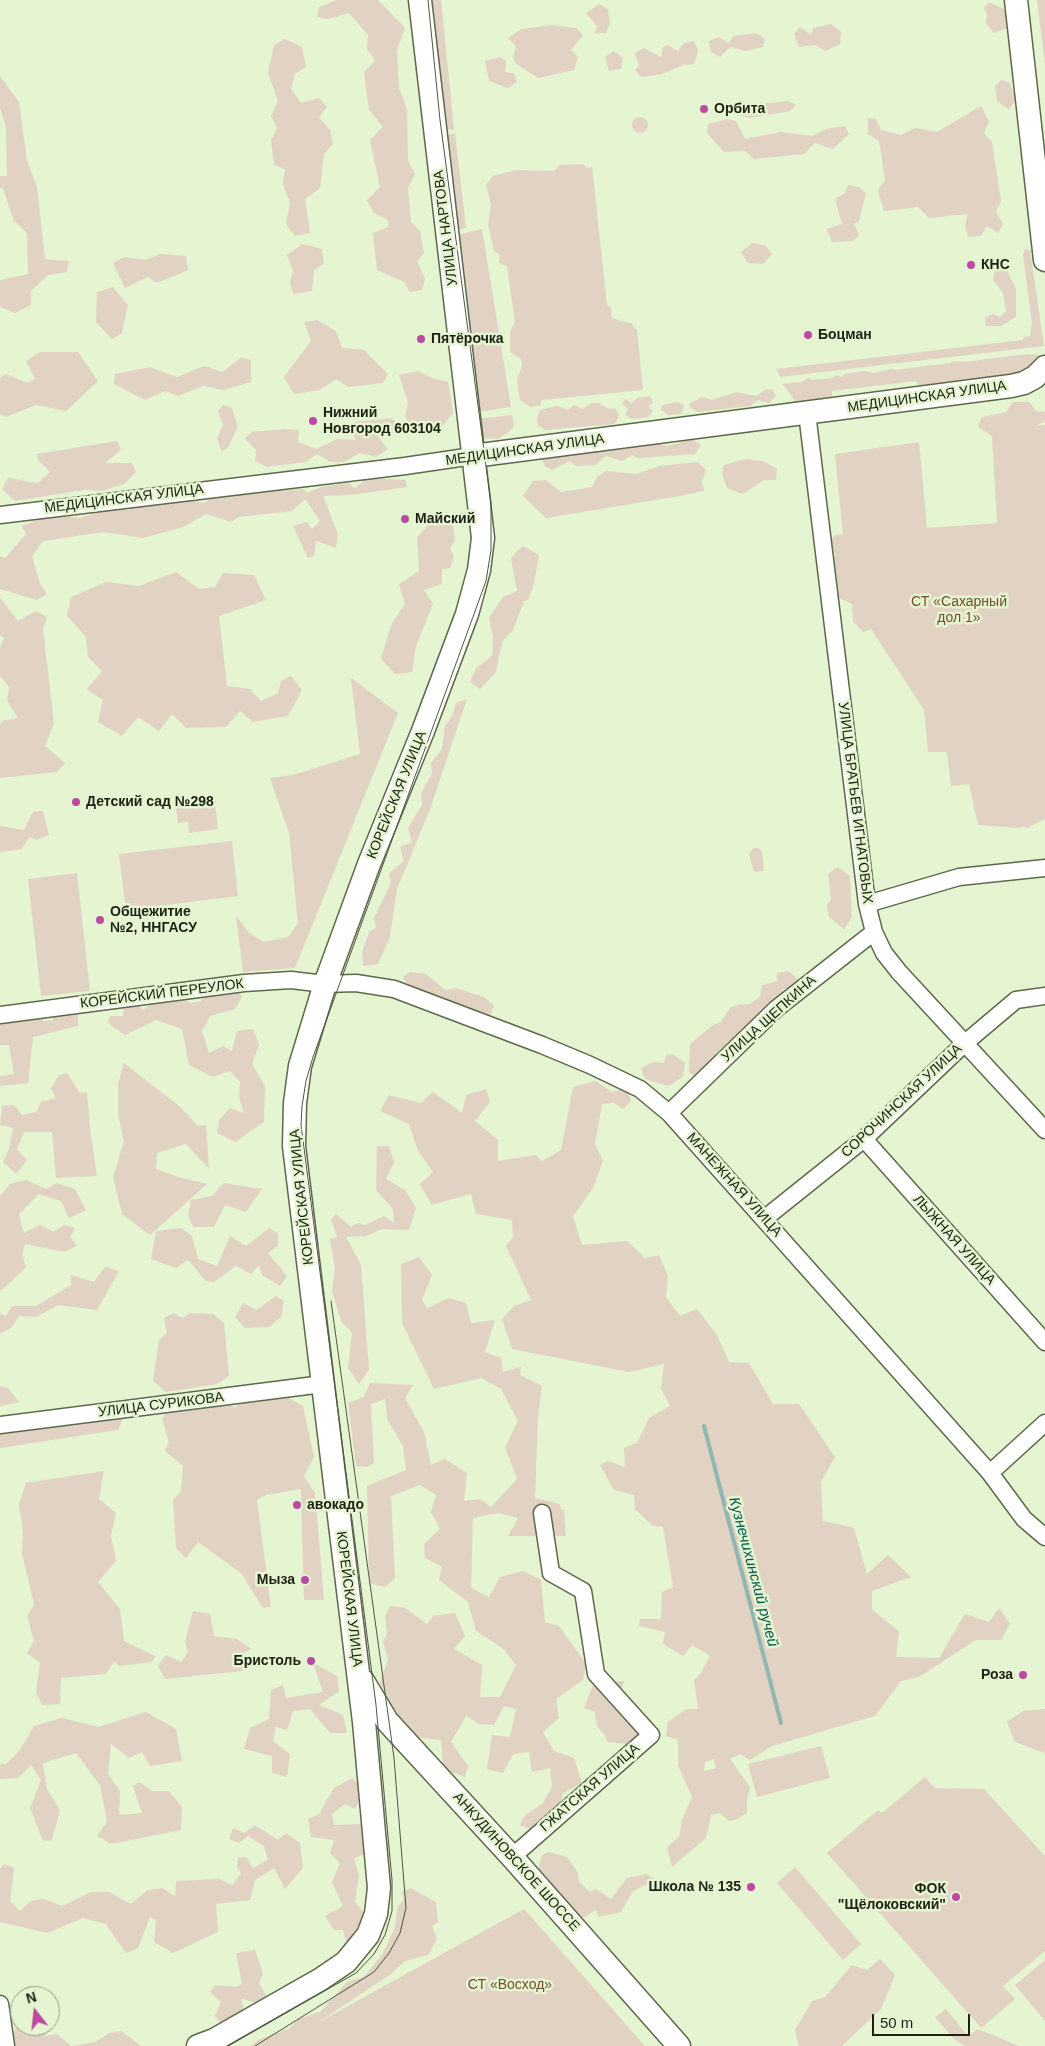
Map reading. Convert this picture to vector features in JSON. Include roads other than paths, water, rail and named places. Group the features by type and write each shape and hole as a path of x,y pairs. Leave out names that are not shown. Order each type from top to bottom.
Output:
{"street":[{"name":"УЛИЦА НАРТОВА","path":"420,0 473,456"},
{"path":"1016,0 1044,246"},
{"name":"МЕДИЦИНСКАЯ УЛИЦА","path":"0,515 413,465 1011,386 1024,383 1035,377 1045,367"},
{"name":"УЛИЦА БРАТЬЕВ ИГНАТОВЫХ","path":"807,413 867,904 874,932 884,953 899,972 1045,1130"},
{"name":"КОРЕЙСКАЯ УЛИЦА","path":"198,2046 214,2040 321,1979 346,1962 368,1935 376,1914 379,1888 366,1746 294,1146 295,1103 300,1066 325,984 369,864 423,732 469,605 479,570 483,538 473,456"},
{"path":"867,904 959,877 1045,868"},
{"name":"УЛИЦА ЩЕПКИНА","path":"669,1112 776,1008 874,932"},
{"name":"КОРЕЙСКИЙ ПЕРЕУЛОК","path":"0,1015 244,983 291,980 325,984"},
{"name":"МАНЕЖНАЯ УЛИЦА","path":"325,984 356,983 394,989 590,1065 640,1089 669,1112 990,1473 1024,1519 1045,1537"},
{"name":"СОРОЧИНСКАЯ УЛИЦА","path":"764,1219 864,1139 965,1043 1016,1000 1045,996"},
{"name":"ЛЫЖНАЯ УЛИЦА","path":"864,1139 1045,1342"},
{"name":"УЛИЦА СУРИКОВА","path":"0,1425 323,1384"},
{"path":"990,1473 1045,1422"},
{"name":"ГЖАТСКАЯ УЛИЦА","path":"512,1857 651,1735 596,1674 583,1591 550,1573 542,1513"},
{"name":"АНКУДИНОВСКОЕ ШОССЕ","path":"358,1674 381,1713 512,1857 678,2046"},
{"path":"366,1746 378,1733 388,1733 404,1739"},
{"path":"0,2004 6,2046"}],"waterway":[{"name":"Кузнечихинский ручей","path":"704,1426 781,1723"}],"tram line":[{"path":"228,2046 356,1973 374,1954 385,1935 392,1911 392,1880 376,1705 301,1125 306,1081 313,1057 486,581 491,550 491,503 440,120 428,0"},
{"path":"255,2046 374,1972 389,1953 400,1933 406,1908 394,1758 331,1301"}],"place":[{"name":"Орбита","path":"704,109"},
{"name":"КНС","path":"971,265"},
{"name":"Боцман","path":"808,335"},
{"name":"Пятёрочка","path":"421,339"},
{"name":"Нижний Новгород 603104","path":"313,421"},
{"name":"Майский","path":"405,519"},
{"name":"Детский сад №298","path":"76,802"},
{"name":"Общежитие №2, ННГАСУ","path":"100,920"},
{"name":"авокадо","path":"297,1505"},
{"name":"Мыза","path":"305,1580"},
{"name":"Бристоль","path":"311,1661"},
{"name":"Роза","path":"1023,1675"},
{"name":"Школа № 135","path":"751,1887"},
{"name":"ФОК \"Щёлоковский\"","path":"956,1897"}],"park label":[{"name":"СТ «Сахарный дол 1»","path":"959,610"},
{"name":"СТ «Восход»","path":"510,1985"}]}
